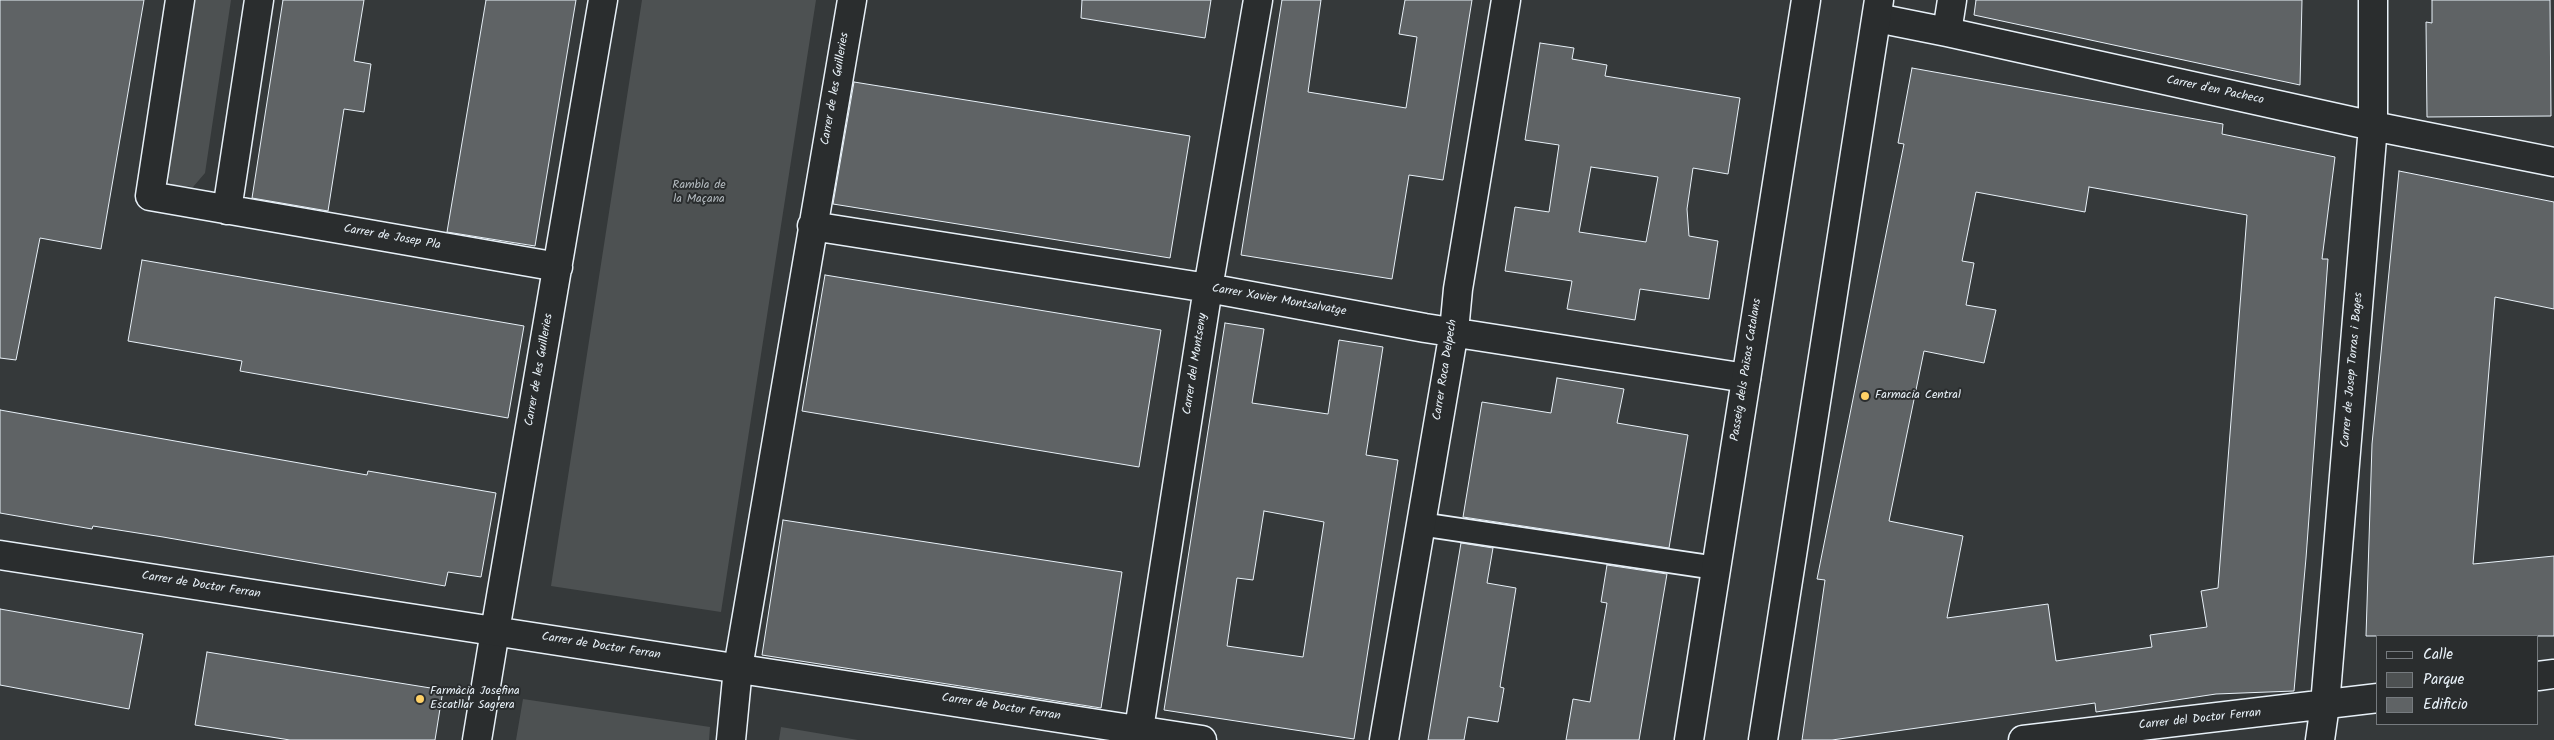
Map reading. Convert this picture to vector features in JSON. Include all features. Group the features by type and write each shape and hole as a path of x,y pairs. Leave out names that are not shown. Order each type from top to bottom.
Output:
{"street":[{"name":"Carrer de Josep Pla","path":"180,0 150,196 558,267"},
{"path":"227,210 259,0"},
{"name":"Carrer de les Guilleries","path":"477,740 603,0"},
{"name":"Carrer de les Guilleries","path":"731,740 738,668 852,0"},
{"name":"Carrer del Montseny","path":"1139,729 1208,288 1258,0"},
{"name":"Carrer Roca Delpech","path":"1384,740 1454,331 1458,289 1506,0"},
{"name":"Passeig dels Països Catalans","path":"1689,740 1806,0"},
{"path":"1947,32 1952,0"},
{"name":"Carrer de Josep Torras i Bages","path":"2320,740 2326,706 2373,126 2373,0"},
{"path":"1763,740 1878,9"},
{"name":"Carrer d'en Pacheco","path":"1878,9 1947,32 2373,126 2554,162"},
{"name":"Carrer Xavier Montsalvatge","path":"812,226 1208,288 1425,328 1746,378"},
{"name":"Carrer de Doctor Ferran","path":"0,555 1202,740"},
{"path":"2539,676 2554,674"},
{"name":"Carrer del Doctor Ferran","path":"2023,740 2326,706 2376,698"}],"lane":[{"path":"1420,524 1716,568"}],"green space":[{"path":"192,0 231,0 205,173 193,187 171,185 166,171"},
{"name":"Rambla de la Maçana","path":"642,0 816,0 721,612 551,586"},
{"path":"523,699 710,727 709,740 516,740"},
{"path":"781,727 858,740 779,740"}],"building":[{"path":"0,0 144,0 101,249 40,238 16,360 0,358"},
{"path":"283,0 364,0 354,61 371,64 364,112 344,109 328,211 252,198"},
{"path":"486,0 576,0 535,246 447,232"},
{"path":"1082,0 1211,0 1205,38 1081,18"},
{"path":"1282,0 1321,0 1308,92 1406,108 1417,37 1399,34 1405,0 1472,0 1443,180 1409,175 1392,279 1241,255"},
{"path":"1976,0 2302,0 2300,85 1974,15"},
{"path":"2432,0 2550,0 2551,116 2427,117 2426,22 2432,23"},
{"path":"1540,43 1574,48 1572,59 1607,65 1605,76 1740,98 1728,174 1693,168 1687,209 1689,236 1718,241 1709,299 1640,289 1635,320 1567,309 1572,281 1505,271 1515,207 1549,212 1559,145 1525,140","holes":["1591,167 1658,177 1646,242 1579,232"]},
{"path":"1912,68 2223,124 2222,134 2335,157 2322,259 2328,259 2306,558 2294,691 2216,694 2096,712 2095,703 1832,740 1802,740 1825,580 1817,579 1904,144 1898,143","holes":["2089,187 2247,215 2218,588 2201,591 2207,627 2150,635 2152,647 2056,661 2048,604 1947,618 1963,536 1889,521 1924,351 1984,363 1996,310 1966,305 1974,263 1962,261 1976,192 2085,212"]},
{"path":"854,82 1190,136 1170,258 833,204"},
{"path":"2399,171 2554,202 2554,309 2495,297 2473,564 2554,556 2554,636 2366,636 2372,444"},
{"path":"142,260 524,326 508,418 240,371 242,361 128,341"},
{"path":"825,275 1161,330 1139,467 802,411"},
{"path":"1225,323 1264,329 1252,403 1328,414 1339,340 1383,347 1366,455 1398,460 1354,739 1164,710","holes":["1264,511 1324,522 1303,657 1227,646 1237,578 1253,580"]},
{"path":"1557,378 1624,389 1617,423 1688,435 1669,548 1463,517 1482,402 1551,413"},
{"path":"0,410 367,475 368,471 496,493 481,577 448,572 445,586 163,537 93,526 92,529 0,513"},
{"path":"783,520 1122,572 1101,708 762,655"},
{"path":"1461,543 1493,548 1487,583 1516,588 1500,687 1504,688 1498,722 1468,717 1464,740 1428,740"},
{"path":"1607,565 1667,574 1639,740 1566,740 1573,699 1590,702 1607,603 1601,602"},
{"path":"0,609 143,634 129,709 0,685"},
{"path":"207,652 443,690 435,740 290,740 195,725"}],"place":[{"name":"Farmacia Central","path":"1865,396"},
{"name":"Farmàcia Josefina Escatllar Sagrera","path":"420,699"}]}
